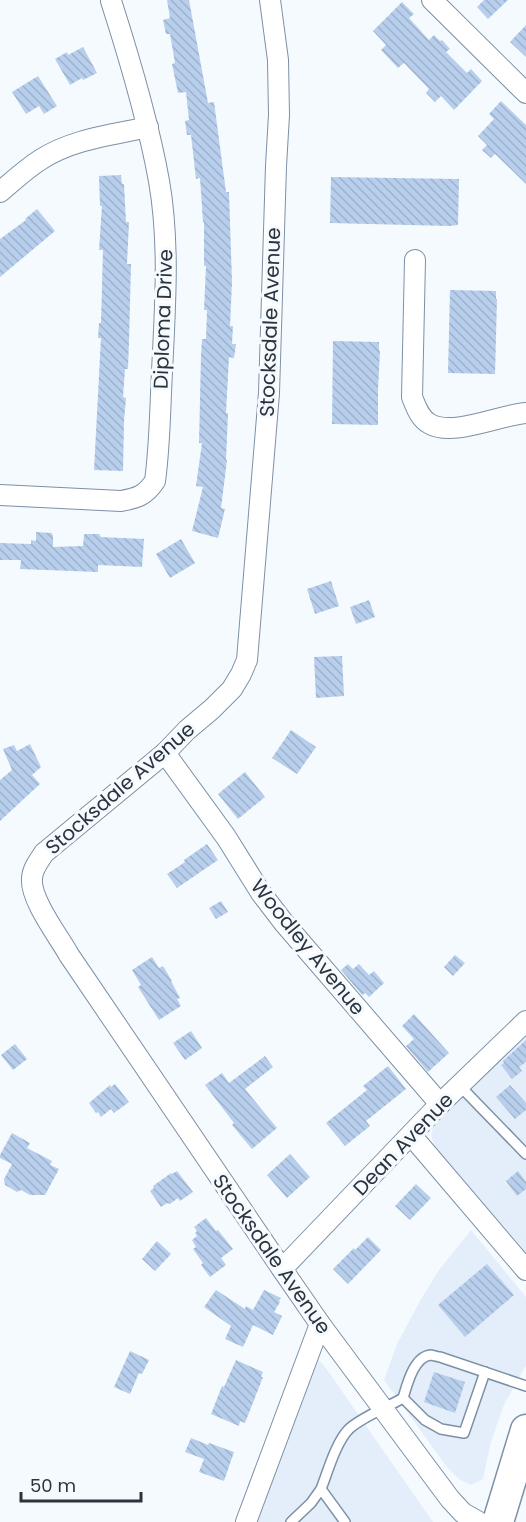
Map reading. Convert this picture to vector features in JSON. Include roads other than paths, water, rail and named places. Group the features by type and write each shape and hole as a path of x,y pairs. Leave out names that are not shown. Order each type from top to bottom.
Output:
{"main road":[{"path":"498,1522 526,1430"}],"street":[{"name":"Stocksdale Avenue","path":"270,0 278,60 279,115 269,393 247,660 242,674 232,689 165,753 44,853 35,867 32,889 40,907 69,955 320,1324 450,1498 463,1513 479,1522"},
{"path":"432,0 526,93"},
{"name":"Diploma Drive","path":"0,495 121,501 137,498 149,490 155,481 166,291 166,244 159,183 148,127 111,1"},
{"path":"0,192 41,159 60,150 81,141 148,127"},
{"path":"415,260 412,397 420,414 429,424 441,428 459,428 526,413"},
{"name":"Woodley Avenue","path":"165,753 226,837 267,900 440,1104"},
{"name":"Dean Avenue","path":"282,1269 440,1104 526,1021"},
{"path":"411,1134 526,1270"},
{"path":"246,1522 320,1324"}],"lane":[{"path":"459,1085 526,1154"},
{"path":"291,1522 312,1503 321,1489 345,1434 358,1422 404,1398 415,1366 423,1358 431,1355 526,1386"},
{"path":"404,1398 425,1420 441,1429 464,1433 485,1372"},
{"path":"321,1489 345,1522"}]}
